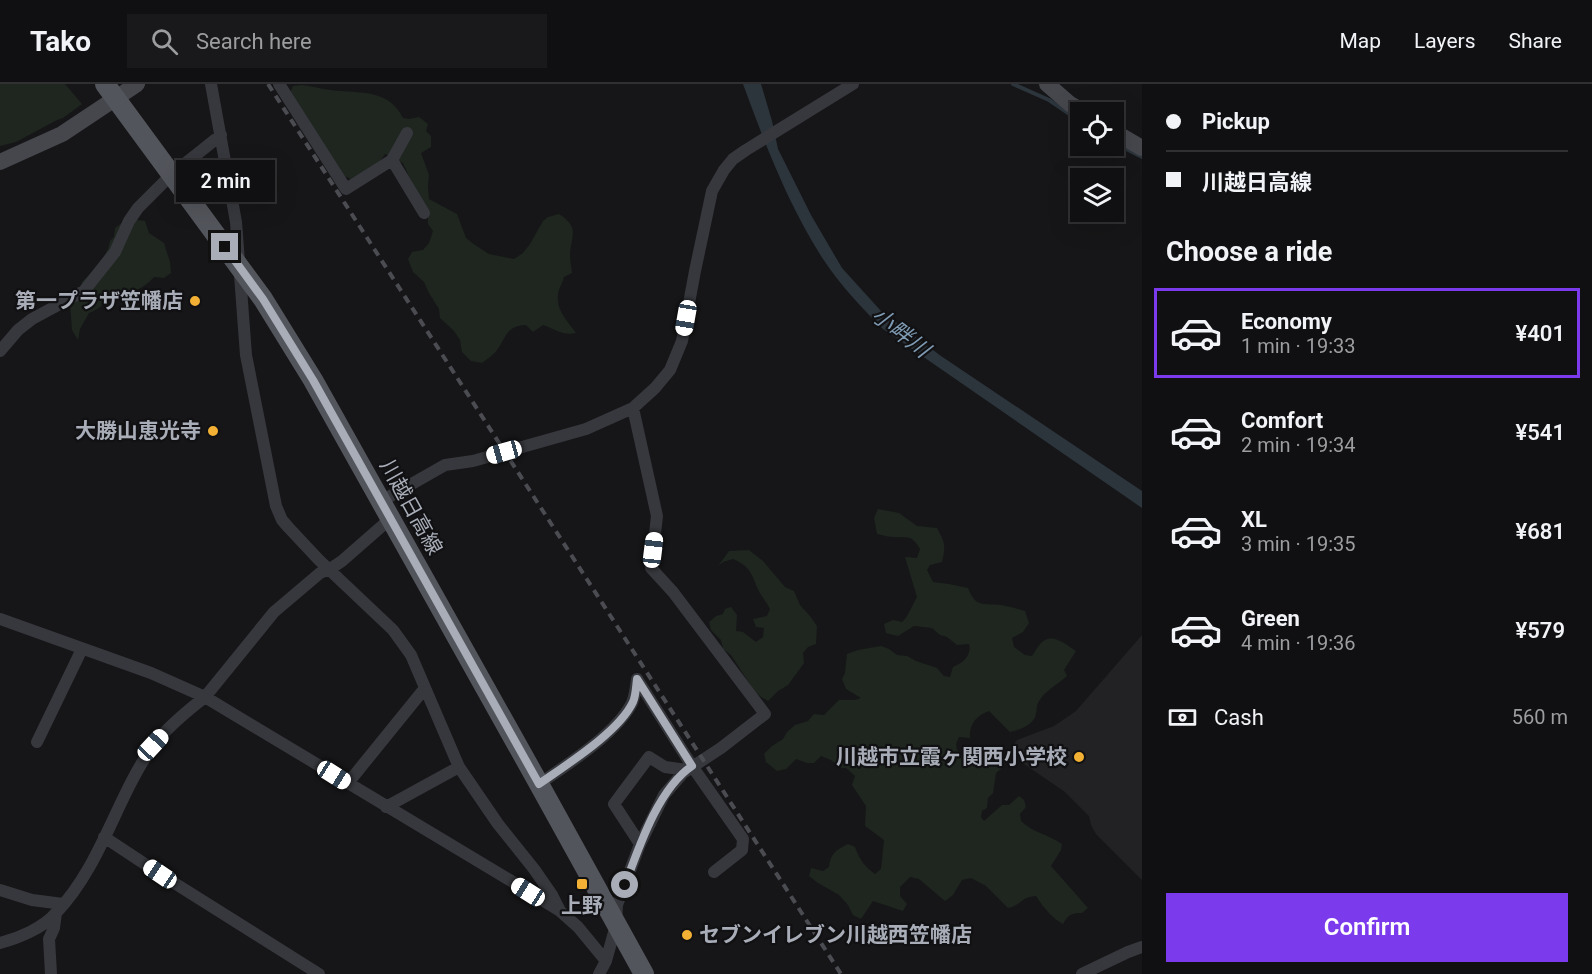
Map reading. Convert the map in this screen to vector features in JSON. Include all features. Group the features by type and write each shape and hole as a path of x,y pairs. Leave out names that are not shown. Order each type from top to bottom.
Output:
{"main road":[{"name":"川越日高線","path":"110,91 239,265 283,330 644,974"}],"street":[{"path":"0,162 62,134 110,91 137,84"},
{"path":"211,84 236,222 246,356 276,506 282,520 289,528 319,560 393,630 411,655 459,767 498,824 534,869 560,911"},
{"path":"279,84 346,189 392,160 407,133"},
{"path":"0,943 38,927 60,909 85,875 141,764 153,745 191,707 205,697 274,612 320,573 342,561 385,510 445,465 473,461 586,429 633,408 655,388 670,370 682,341 712,191 724,170 732,159 853,84"},
{"path":"1047,84 1070,104"},
{"path":"0,351 18,330 32,319 84,291 115,252 129,221 138,208 172,174 221,135"},
{"path":"1124,137 1142,148"},
{"path":"392,160 424,213"},
{"path":"599,974 606,961 616,925 617,905 640,844 664,795 689,768 721,748 765,714 673,592 651,568 657,516 633,408"},
{"path":"0,619 151,673 205,697 560,911 578,927 606,961"},
{"path":"37,742 82,649"},
{"path":"539,784 616,725 633,702 637,679 689,768 743,839 742,850 714,873"},
{"path":"348,783 425,688"},
{"path":"640,844 614,804 649,757 665,767 689,768"},
{"path":"386,807 459,767"},
{"path":"104,837 319,974"},
{"path":"0,890 60,909"},
{"path":"51,974 49,939 60,909"},
{"path":"1082,974 1142,947"}],"shaded area":[{"path":"0,84 65,84 82,104 63,118 16,142 0,146"},
{"path":"302,85 372,94 390,102 403,118 419,117 428,124 426,131 431,136 431,147 421,153 429,175 429,199 457,214 466,238 489,254 514,259 523,253 543,221 548,217 559,214 565,219 573,231 570,253 572,273 564,277 558,301 563,315 576,333 563,333 543,325 533,332 526,325 514,327 505,336 496,352 482,363 471,361 462,352 460,340 454,331 440,318 439,309 424,282 413,272 408,259 412,252 423,250 429,243 433,231 428,224 428,213 403,163 385,154 379,163 351,179 342,175 289,95 293,86"},
{"path":"125,218 145,221 149,233 164,243 171,273 164,278 154,277 141,288 111,299 89,313 80,329 78,340 72,330 70,304 80,290 82,282 100,264 114,237 115,228"},
{"path":"878,509 899,513 917,526 937,528 943,541 944,552 942,562 930,565 927,570 933,582 968,588 974,599 980,603 1004,605 1025,611 1029,623 1023,632 1012,638 1014,647 1025,655 1032,656 1041,643 1050,639 1058,640 1076,651 1064,670 1067,676 1042,697 1037,704 1036,714 1029,724 1010,732 989,711 974,721 970,738 959,737 956,744 957,750 973,764 996,753 1006,759 1003,767 996,773 993,793 988,798 987,808 982,811 981,817 984,821 1002,805 1009,805 1019,796 1024,800 1026,807 1020,814 1021,821 1062,844 1051,866 1088,908 1082,913 1070,915 1063,924 1048,912 1036,896 1008,908 986,886 971,878 962,880 953,895 945,901 919,879 910,877 900,887 900,896 907,904 903,911 873,901 861,919 853,915 839,895 809,876 811,868 823,871 829,867 835,852 848,844 855,847 868,869 875,874 881,869 884,840 865,826 866,806 852,785 855,776 846,768 841,768 821,756 814,763 796,759 786,769 777,771 766,762 764,754 783,739 795,725 808,721 814,714 824,715 839,700 861,698 846,689 842,679 847,654 881,646 897,655 907,656 937,668 944,676 950,677 953,667 963,661 970,648 969,644 957,645 932,628 914,626 898,636 886,633 884,624 893,620 902,622 909,614 917,597 905,557 917,558 920,549 909,538 877,534 874,518"},
{"path":"749,550 763,561 785,587 794,591 800,605 817,626 816,644 808,647 803,653 804,663 788,685 768,701 753,689 731,655 723,649 721,640 711,630 709,622 731,607 737,615 736,631 743,632 756,642 763,637 764,628 756,627 753,619 767,616 770,609 751,573 743,564 733,559 718,566 729,551"},
{"name":"川越市立霞ヶ関西小学校","path":"1142,635 1142,880 1096,834 1089,816 1065,792 1009,751 1017,740 1054,726 1076,711"}],"water":[{"name":"小畔川","path":"743,84 761,84 778,149 811,215 842,268 881,311 941,356 1142,491 1142,508 883,329 859,304 830,269 810,238 788,196"}],"waterway":[{"path":"1013,84 1049,100 1070,114"},
{"path":"1124,148 1142,157"}],"railway":[{"path":"268,84 841,974"}],"place":[{"name":"第一プラザ笠幡店","path":"195,301"},
{"name":"大勝山恵光寺","path":"213,431"},
{"name":"川越市立霞ヶ関西小学校","path":"1079,757"},
{"name":"上野","path":"582,884"},
{"name":"セブンイレブン川越西笠幡店","path":"687,935"}],"route":[{"path":"225,247 263,299 313,380 539,784 616,725 633,702 637,679 692,766 664,795 640,844 625,885"}]}
